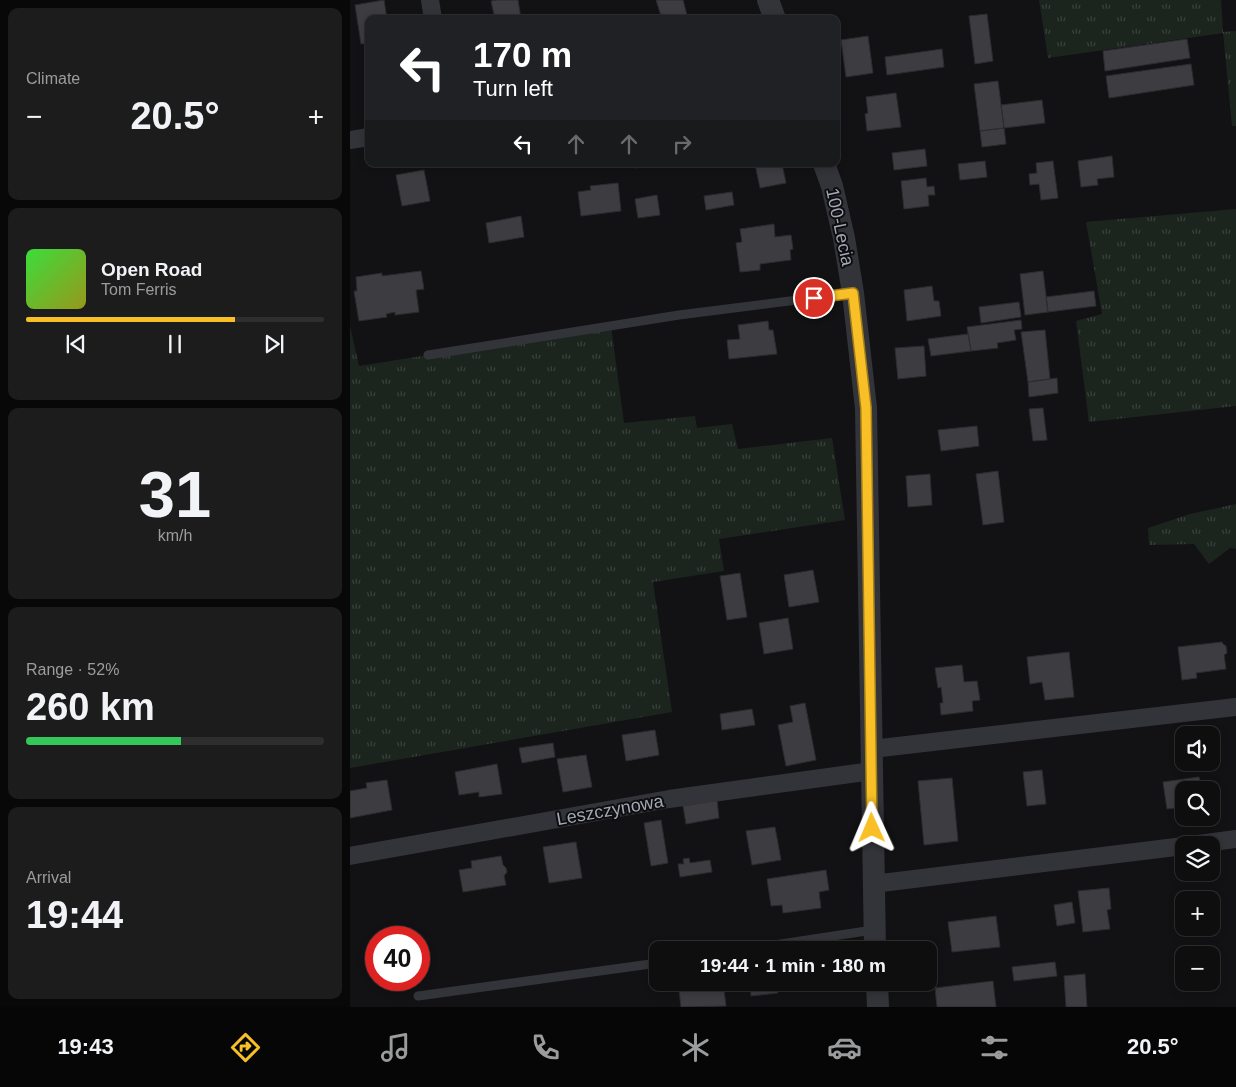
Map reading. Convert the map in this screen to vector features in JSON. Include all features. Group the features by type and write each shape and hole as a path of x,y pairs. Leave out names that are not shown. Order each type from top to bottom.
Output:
{"street":[{"path":"430,0 432,15"},
{"path":"768,0 774,15"},
{"path":"350,140 365,138"},
{"name":"100-Lecia","path":"825,167 832,186 844,238 853,293 866,408 874,940"},
{"path":"872,748 1236,708"},
{"name":"Leszczynowa","path":"350,856 669,799 872,771"},
{"path":"1220,841 1236,839"},
{"path":"873,884 1175,847"},
{"path":"877,991 878,1007"}],"lane":[{"path":"428,356 679,315 853,293"},
{"path":"861,941 874,940"},
{"path":"418,996 649,964"}],"green space":[{"path":"1039,0 1221,0 1223,32 1236,31 1236,126 1232,126 1223,33 1048,58"},
{"path":"1236,209 1236,406 1089,422 1076,321 1102,314 1086,222"},
{"path":"350,326 359,366 611,326 624,423 695,416 697,428 732,424 738,449 832,438 845,520 719,539 724,571 653,582 672,712 350,768"},
{"path":"1236,504 1236,549 1230,548 1209,564 1194,544 1149,545 1148,528 1190,514"}],"building":[{"path":"384,0 386,15 365,15 365,44 361,44 355,5"},
{"path":"518,0 520,15 494,15 491,1"},
{"path":"656,0 683,0 687,15 661,15"},
{"path":"987,14 993,61 975,64 969,16"},
{"path":"868,36 873,73 846,77 841,40"},
{"path":"1187,39 1190,58 1105,71 1103,51"},
{"path":"942,49 944,67 887,75 885,57"},
{"path":"1191,64 1194,85 1109,98 1106,76"},
{"path":"998,81 1004,128 980,131 974,84"},
{"path":"896,93 901,127 867,131 865,114 868,113 866,97"},
{"path":"1042,100 1045,123 1004,128 1001,105"},
{"path":"1004,128 1006,144 982,147 980,131"},
{"path":"925,149 927,166 894,170 892,153"},
{"path":"1112,156 1114,177 1097,179 1098,185 1081,187 1078,161"},
{"path":"985,161 987,177 960,180 958,164"},
{"path":"1053,161 1058,198 1041,200 1039,184 1030,185 1029,174 1037,173 1036,163"},
{"path":"756,167 783,167 786,183 760,188"},
{"path":"424,170 430,201 402,206 396,175"},
{"path":"926,178 927,187 934,186 935,195 928,195 929,206 904,209 901,181"},
{"path":"618,183 621,211 581,216 578,192 591,190 590,186"},
{"path":"732,192 734,205 706,210 704,196"},
{"path":"657,195 660,215 638,218 635,199"},
{"path":"521,216 524,237 489,243 486,223"},
{"path":"774,224 775,237 791,235 793,249 790,250 791,260 760,264 760,270 740,272 736,243 742,242 740,229"},
{"path":"421,271 424,289 416,290 419,312 395,315 395,312 386,314 387,317 359,321 354,291 357,291 356,277 382,273 382,276"},
{"path":"1043,271 1048,312 1025,315 1020,274"},
{"path":"932,286 934,301 939,301 941,316 907,321 904,290"},
{"path":"1094,291 1096,306 1048,312 1046,297"},
{"path":"1019,302 1021,317 981,323 979,307"},
{"path":"1021,320 1022,329 1014,330 1016,340 997,343 998,348 971,351 967,327"},
{"path":"768,321 769,330 773,330 777,354 729,359 727,340 740,339 738,325"},
{"path":"1045,330 1050,379 1028,382 1021,332"},
{"path":"968,334 971,351 931,356 928,339"},
{"path":"924,346 926,376 898,379 895,348"},
{"path":"1057,378 1058,393 1029,397 1028,382"},
{"path":"1043,408 1047,440 1033,441 1029,409"},
{"path":"977,426 979,446 941,451 938,430"},
{"path":"998,471 1004,522 983,525 976,474"},
{"path":"930,474 932,505 908,507 906,476"},
{"path":"813,570 819,602 789,607 784,575"},
{"path":"740,573 747,617 727,620 720,576"},
{"path":"788,618 793,649 764,654 759,623"},
{"path":"1222,642 1226,646 1227,653 1224,655 1226,669 1196,673 1197,678 1182,680 1178,647"},
{"path":"1069,652 1074,697 1045,700 1042,682 1030,684 1027,657"},
{"path":"962,665 964,682 977,681 980,700 972,701 973,711 941,715 940,703 943,703 941,687 938,688 935,668"},
{"path":"805,703 816,760 786,766 778,725 793,722 790,706"},
{"path":"752,709 755,725 722,730 720,714"},
{"path":"655,730 659,755 626,761 622,735"},
{"path":"553,743 555,757 522,763 519,748"},
{"path":"586,755 592,787 563,792 557,759"},
{"path":"497,764 502,794 479,797 479,792 459,795 455,772"},
{"path":"1042,770 1046,804 1027,806 1023,772"},
{"path":"1199,777 1200,781 1175,781 1175,808 1167,809 1163,782"},
{"path":"952,778 958,841 924,845 918,781"},
{"path":"387,780 392,810 350,818 350,791 367,788 366,783"},
{"path":"717,800 719,818 686,824 683,806"},
{"path":"661,820 668,863 651,866 644,823"},
{"path":"775,827 781,860 752,865 746,831"},
{"path":"576,842 582,878 549,883 543,847"},
{"path":"501,856 507,872 504,876 506,885 463,892 459,870 472,868 471,861"},
{"path":"689,858 690,863 710,860 712,872 680,877 678,864 684,864 683,859"},
{"path":"826,870 829,890 819,892 821,908 783,913 782,905 771,906 767,879"},
{"path":"1109,888 1111,909 1107,910 1110,929 1083,932 1078,891"},
{"path":"1072,902 1075,923 1057,926 1054,905"},
{"path":"996,916 1000,947 952,952 948,922"},
{"path":"1055,962 1057,976 1014,981 1012,967"},
{"path":"1085,974 1087,1007 1066,1007 1064,976"},
{"path":"993,981 996,1007 937,1007 935,991 937,988"},
{"path":"679,991 724,991 726,1006 681,1007"},
{"path":"751,991 778,991 778,993 751,996"}],"route":[{"path":"814,298 853,293 866,408 872,828"}]}
